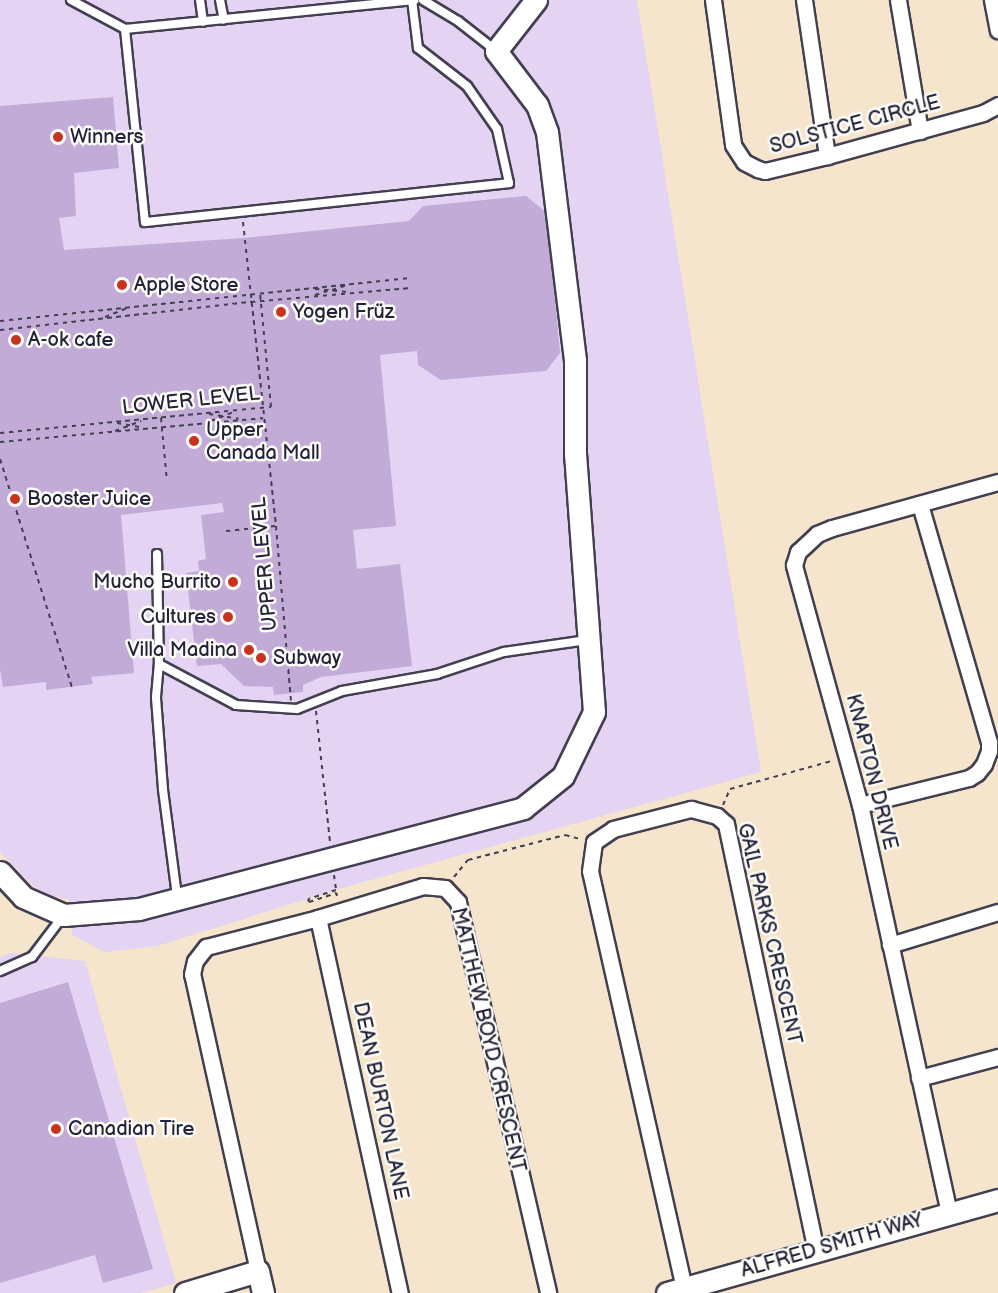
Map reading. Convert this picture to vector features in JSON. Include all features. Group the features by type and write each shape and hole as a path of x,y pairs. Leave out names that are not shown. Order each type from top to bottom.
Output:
{"street":[{"path":"0,872 23,897 64,915 139,909 523,808 563,776 594,712 575,454 575,360 547,132 537,105 496,51 536,0"},
{"name":"SOLSTICE CIRCLE","path":"713,0 732,136 740,157 749,165 765,171 920,131 983,113 998,105"},
{"path":"804,0 827,156"},
{"path":"898,0 920,131"},
{"path":"992,0 998,30"},
{"name":"KNAPTON DRIVE","path":"949,1214 860,805 794,565 798,552 817,534 998,482"},
{"path":"860,805 969,778 977,773 989,751 989,742 920,504"},
{"name":"GAIL PARKS CRESCENT","path":"594,842 613,829 691,809 717,816 726,824 816,1250"},
{"path":"594,842 590,871 676,1290"},
{"name":"MATTHEW BOYD CRESCENT","path":"262,1293 192,974 195,961 206,947 318,918 423,886 445,888 458,902 548,1293"},
{"path":"890,945 998,912"},
{"name":"DEAN BURTON LANE","path":"318,918 400,1293"},
{"path":"919,1078 998,1057"},
{"name":"ALFRED SMITH WAY","path":"676,1290 998,1200"},
{"path":"185,1293 258,1271"}],"lane":[{"path":"71,0 125,29 414,0 418,48 467,86 497,129 509,183 145,222 125,29"},
{"path":"200,0 203,22"},
{"path":"220,0 224,20"},
{"path":"423,0 458,21 496,51"},
{"path":"157,554 159,664 156,697 163,789 177,899"},
{"path":"159,664 236,705 291,708 315,702 342,691 437,675 504,652 589,640"},
{"path":"0,971 32,957 64,915"}],"path":[{"name":"UPPER LEVEL","path":"243,211 276,526 291,708"},
{"path":"0,321 410,278"},
{"path":"309,297 353,283"},
{"path":"308,288 357,293"},
{"path":"0,330 251,302 410,288"},
{"name":"LOWER LEVEL","path":"0,434 272,407 260,293"},
{"path":"102,319 130,307"},
{"path":"206,423 238,410"},
{"path":"204,413 242,420"},
{"path":"160,417 167,481"},
{"path":"0,442 264,418"},
{"path":"113,432 146,419"},
{"path":"113,422 147,428"},
{"path":"0,459 72,687"},
{"path":"226,531 276,526"},
{"path":"315,702 338,899"},
{"path":"717,816 730,789 847,757"},
{"path":"445,888 468,860 565,835 594,842"},
{"path":"337,892 309,902 308,898 337,892"}],"shaded area":[{"path":"0,0 637,0 761,772 342,888 157,946 105,952 72,935 69,899 50,896 34,887 0,852"},
{"name":"Canadian Tire","path":"10,953 85,961 176,1283 141,1293 0,1293 0,957"}],"building":[{"name":"Upper Canada Mall","path":"113,97 119,168 74,173 76,216 59,218 64,250 244,238 409,221 423,206 526,196 547,213 560,353 546,371 441,380 418,365 417,351 380,355 396,526 353,530 357,569 400,564 412,666 321,677 303,685 303,692 274,695 273,687 244,686 221,664 197,666 186,573 199,571 198,561 206,559 201,515 224,512 222,503 121,515 134,673 91,677 93,684 46,690 46,682 3,687 0,669 0,106"},
{"name":"Canadian Tire","path":"68,982 153,1269 103,1283 95,1255 0,1283 0,1003"}],"place":[{"name":"Winners","path":"58,137"},
{"name":"Apple Store","path":"122,285"},
{"name":"Yogen Früz","path":"281,312"},
{"name":"A-ok cafe","path":"16,340"},
{"name":"Upper Canada Mall","path":"194,441"},
{"name":"Booster Juice","path":"15,499"},
{"name":"Mucho Burrito","path":"233,582"},
{"name":"Cultures","path":"228,617"},
{"name":"Villa Madina","path":"249,650"},
{"name":"Subway","path":"261,658"},
{"name":"Canadian Tire","path":"56,1129"}]}
